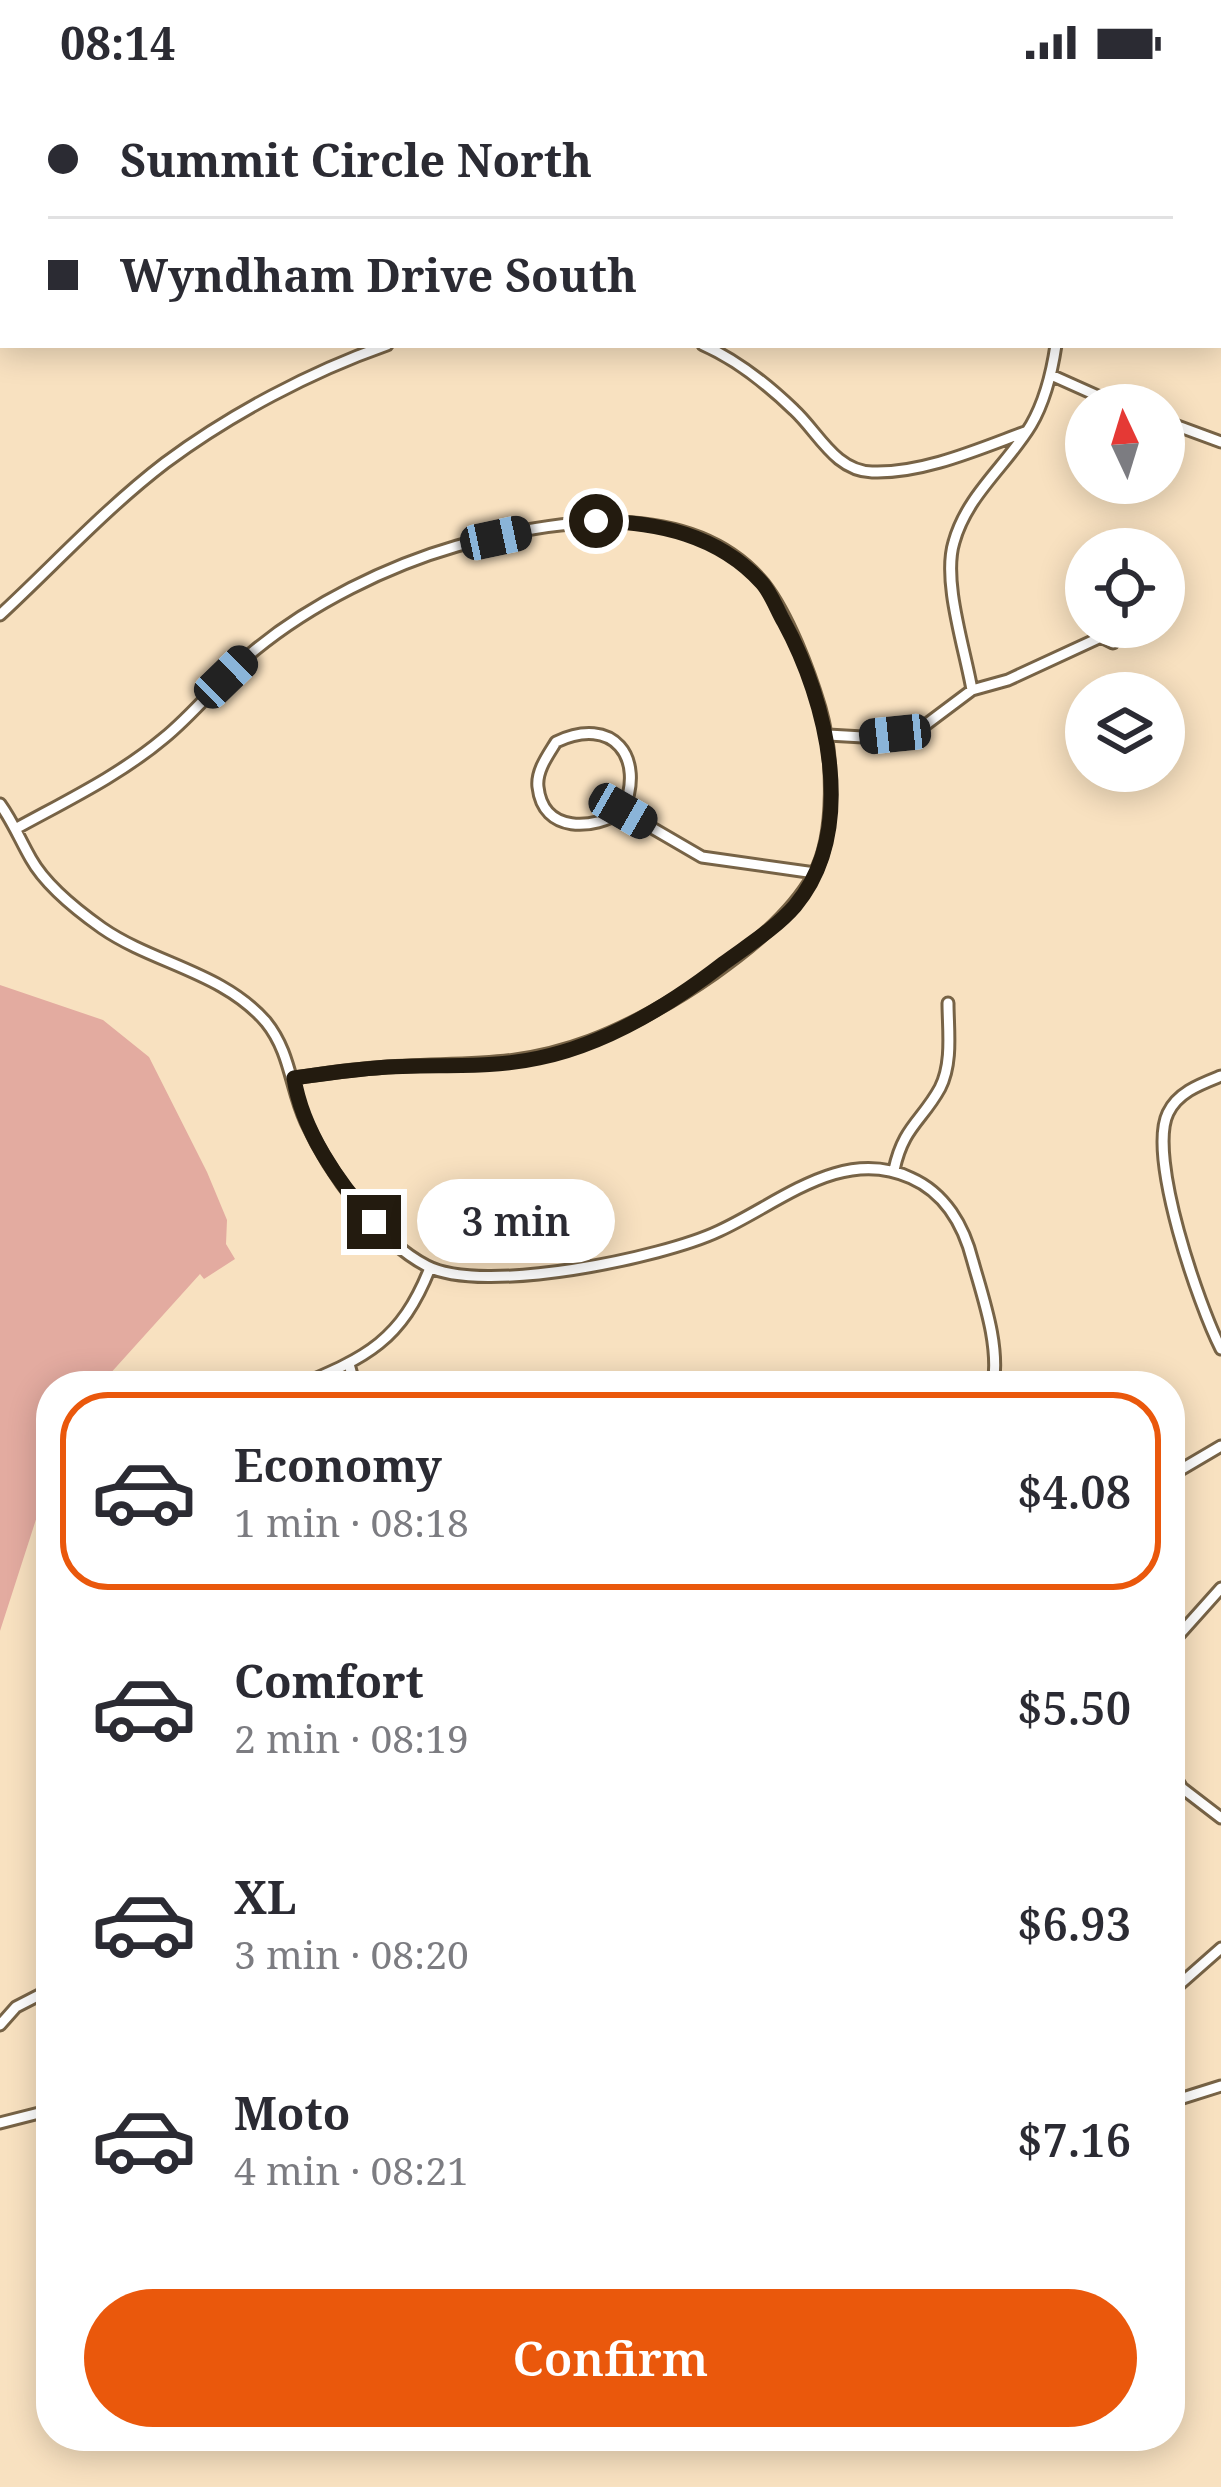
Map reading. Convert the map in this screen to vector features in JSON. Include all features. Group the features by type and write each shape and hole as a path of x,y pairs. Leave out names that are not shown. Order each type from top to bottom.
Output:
{"street":[{"path":"0,615 166,463 254,405 380,348"},
{"path":"711,348 794,410 840,461 868,472 910,467 1025,432"},
{"path":"972,690 950,572 953,543 971,504 1025,432 1051,374 1055,348"},
{"path":"1051,374 1073,384"},
{"path":"1185,429 1221,442"},
{"path":"17,828 121,771 166,737 256,649 323,605 454,547 596,521 646,522 696,537 735,560 764,585 811,677 828,735 828,838 815,873 794,907 689,990 644,1018 541,1058 469,1067 377,1067 294,1078"},
{"path":"828,735 863,737 924,726 972,690 1008,680 1071,648"},
{"path":"581,733 595,734 625,750 633,770 623,811 597,825 578,826 550,811 538,786 540,770 556,742 581,733"},
{"path":"0,804 32,863 103,928 146,954 235,993 266,1022 285,1052 307,1124 356,1203 392,1241 430,1268 472,1276 611,1264 716,1233 822,1177 854,1167 894,1170 930,1186 954,1214 971,1254 988,1318 995,1371"},
{"path":"623,811 702,857 815,873"},
{"path":"894,1170 900,1144 940,1088 948,1064 948,1003"},
{"path":"1221,1076 1187,1090 1168,1113 1161,1145 1167,1186 1221,1349"},
{"path":"333,1371 374,1351 393,1333 409,1314 430,1268"},
{"path":"349,1364 351,1371"},
{"path":"1185,1466 1221,1446"},
{"path":"1185,1628 1221,1588"},
{"path":"1185,1790 1221,1817"},
{"path":"1185,1980 1221,1948"},
{"path":"0,2025 16,2007 36,1997"},
{"path":"1185,2097 1221,2086"},
{"path":"0,2123 36,2114"}],"shaded area":[{"path":"0,985 103,1020 149,1057 207,1172 227,1220 226,1244 235,1259 204,1279 200,1274 113,1371 36,1371 36,1519 0,1631"}],"route":[{"path":"374,1222 356,1203 307,1124 294,1078 377,1067 469,1067 541,1058 644,1018 689,990 794,907 815,873 828,838 828,735 811,677 764,585 735,560 696,537 646,522 596,521"}]}
